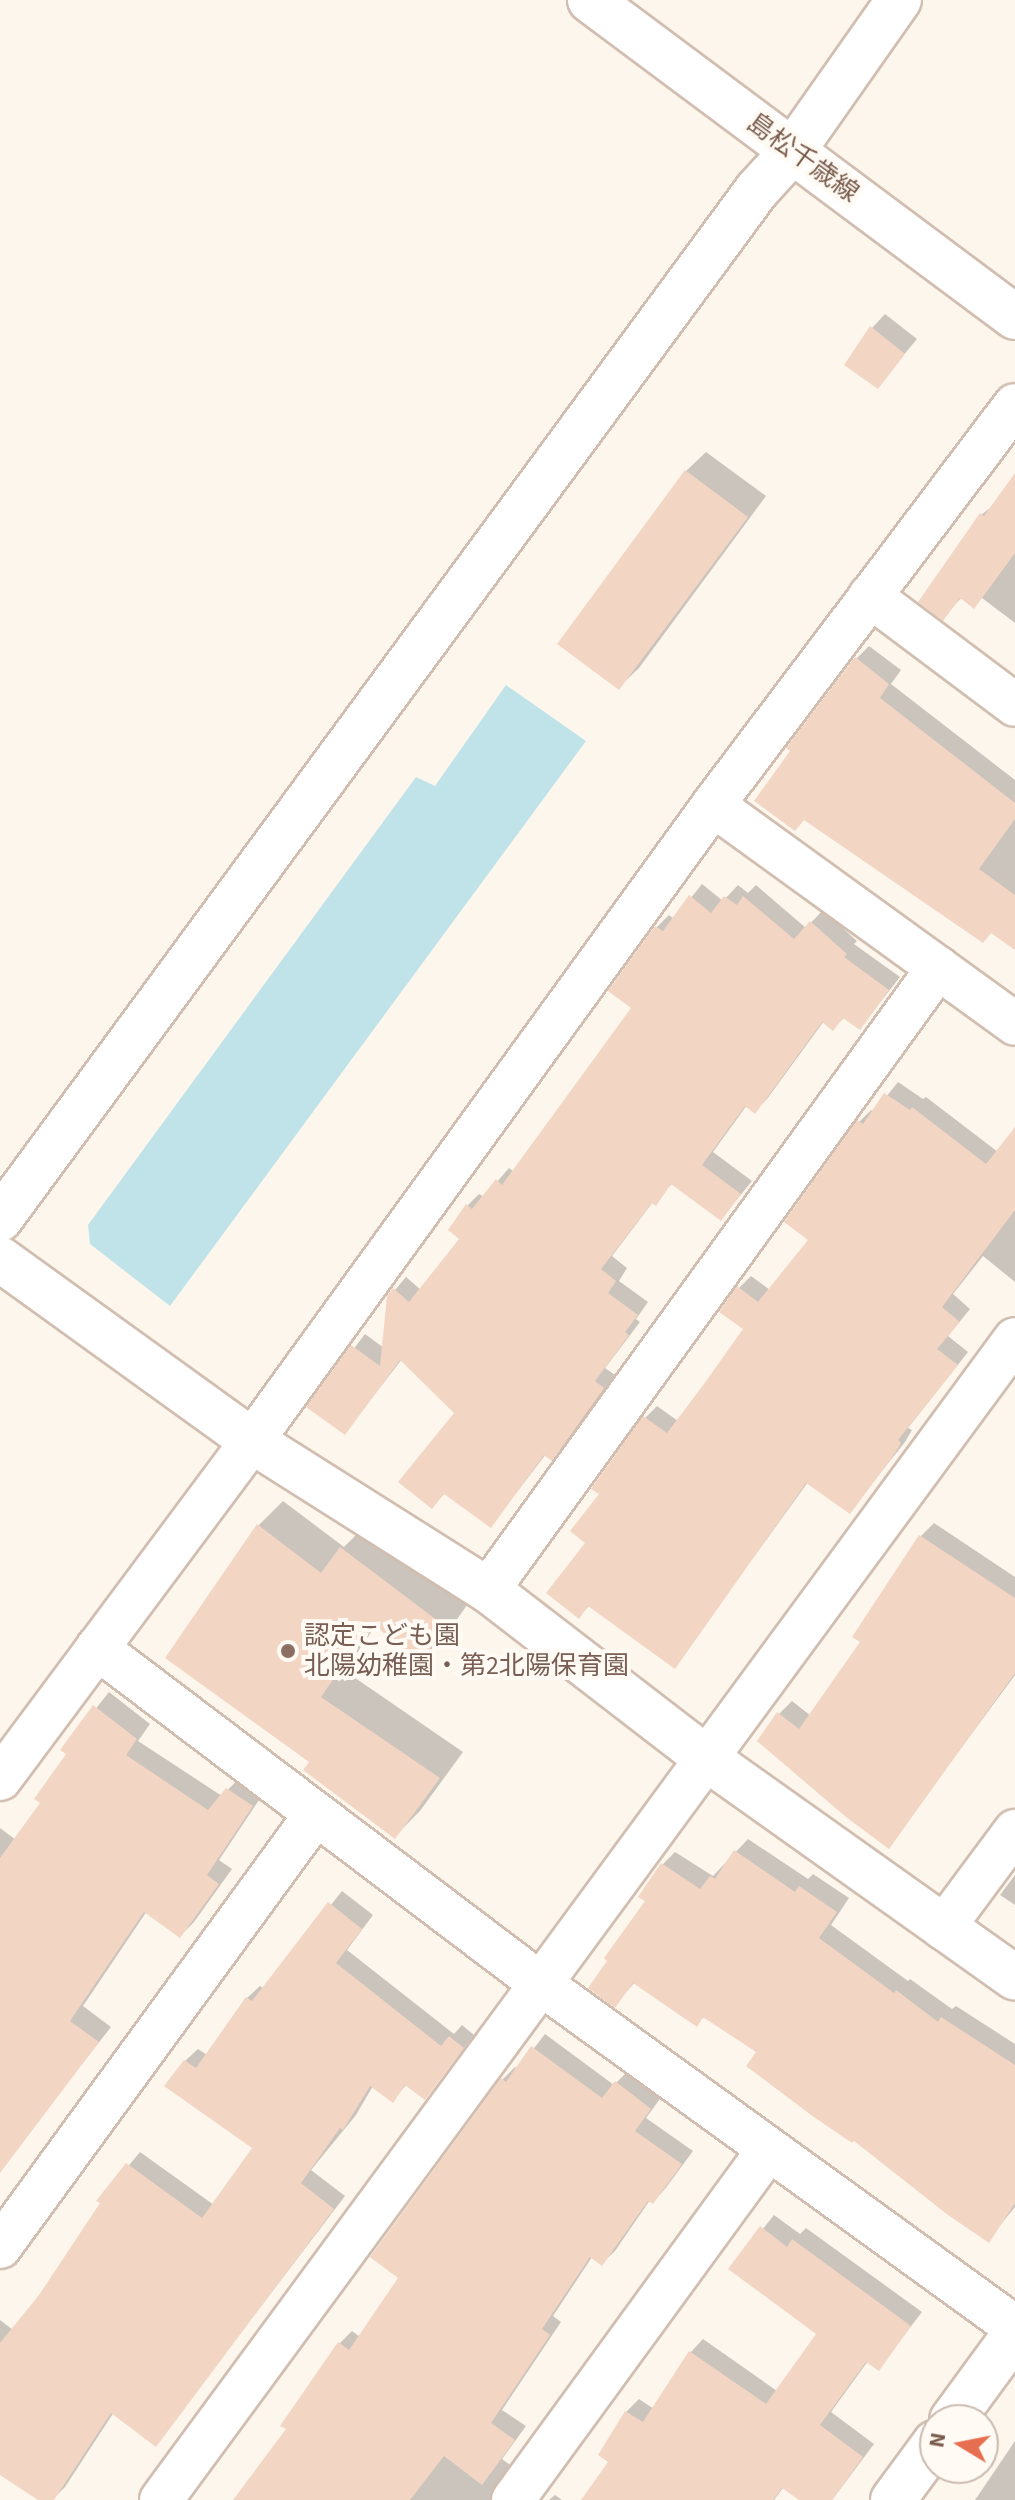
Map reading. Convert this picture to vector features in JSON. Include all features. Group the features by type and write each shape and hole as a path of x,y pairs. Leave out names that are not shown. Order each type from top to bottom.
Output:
{"street":[{"name":"島松千歳線","path":"590,0 1015,317"},
{"path":"0,1219 748,203 792,152 899,0"},
{"path":"0,1779 252,1441 713,805 1015,405"},
{"path":"870,596 1015,705"},
{"path":"713,805 1015,1024"},
{"path":"488,1590 938,968"},
{"path":"0,1259 252,1441 488,1590 706,1758 1015,1978"},
{"path":"161,2500 1015,1339"},
{"path":"97,1648 541,1984 1015,2327"},
{"path":"0,2247 316,1814"},
{"path":"943,1928 1015,1831"},
{"path":"513,2500 769,2149"},
{"path":"964,2404 1015,2334"},
{"path":"893,2500 919,2465"}],"water":[{"path":"506,685 586,741 170,1306 90,1244 88,1225 416,777 435,786"}],"building":[{"path":"870,326 905,354 878,389 844,365"},
{"path":"685,470 748,517 619,690 557,644"},
{"path":"1015,473 1015,553 974,609 960,598 943,621 918,602 980,513 984,516"},
{"path":"855,657 889,684 880,698 1015,803 1015,819 979,869 1015,895 1015,950 991,933 983,943 804,820 795,831 754,801 790,751 786,748"},
{"path":"689,895 711,913 724,896 737,905 743,896 794,939 810,921 847,954 844,957 889,990 860,1030 843,1018 833,1031 822,1022 755,1114 745,1106 702,1165 741,1194 721,1221 671,1184 656,1206 652,1203 601,1269 616,1281 608,1293 638,1315 625,1332 629,1335 595,1381 604,1388 552,1461 544,1455 491,1528 444,1494 432,1509 398,1482 454,1413 400,1360 345,1435 306,1407 351,1345 380,1366 387,1296 393,1288 409,1302 459,1239 448,1230 466,1204 472,1209 496,1179 502,1185 631,1008 608,991 655,926 663,931"},
{"path":"884,1093 910,1110 912,1107 986,1164 1015,1127 1015,1210 942,1307 960,1322 937,1349 958,1365 898,1440 901,1443 893,1456 850,1514 806,1483 675,1669 588,1606 579,1619 546,1593 585,1543 570,1531 599,1494 591,1489 643,1416 667,1433 704,1384 743,1329 719,1312 737,1286 758,1302 808,1240 784,1222 857,1120 863,1124"},
{"path":"257,1524 321,1573 340,1547 446,1627 420,1663 372,1623 321,1697 440,1778 395,1839 303,1770 309,1762 165,1658"},
{"path":"919,1535 1015,1598 1015,1673 889,1849 846,1817 757,1741 777,1712 799,1729 860,1642 852,1637"},
{"path":"93,1705 137,1739 126,1755 208,1810 226,1788 253,1806 207,1875 219,1884 180,1938 144,1912 70,2021 99,2042 0,2173 0,1858 40,1803 34,1799 66,1754 60,1750"},
{"path":"734,1850 795,1892 799,1886 837,1912 819,1938 938,2022 941,2017 1015,2065 1015,2203 989,2243 854,2141 852,2143 811,2115 746,2066 756,2052 703,2017 697,2027 633,1983 615,2008 588,1988 607,1961 604,1958 645,1901 638,1897 661,1863 700,1889 710,1876 715,1879"},
{"path":"328,1902 362,1929 336,1963 441,2046 449,2036 464,2048 425,2100 405,2085 393,2103 370,2086 343,2130 340,2128 301,2183 334,2209 156,2447 111,2413 54,2500 38,2500 0,2475 0,2343 39,2295 100,2203 96,2201 126,2163 202,2218 252,2148 164,2086 184,2060 196,2068 246,1997 252,2001"},
{"path":"531,2046 602,2098 615,2081 651,2109 635,2131 682,2164 653,2204 648,2201 602,2266 590,2257 542,2329 550,2335 491,2423 515,2440 482,2485 444,2456 410,2500 233,2500 286,2429 280,2426 338,2342 349,2350 398,2278 370,2257 501,2078 506,2082"},
{"path":"760,2226 787,2247 792,2239 911,2326 879,2371 866,2362 820,2425 863,2457 832,2500 799,2500 782,2488 773,2500 581,2500 608,2462 598,2455 625,2411 643,2422 689,2351 766,2404 816,2334 728,2269"}],"place":[{"name":"認定こども園 北陽幼稚園・第2北陽保育園","path":"288,1651"}]}
